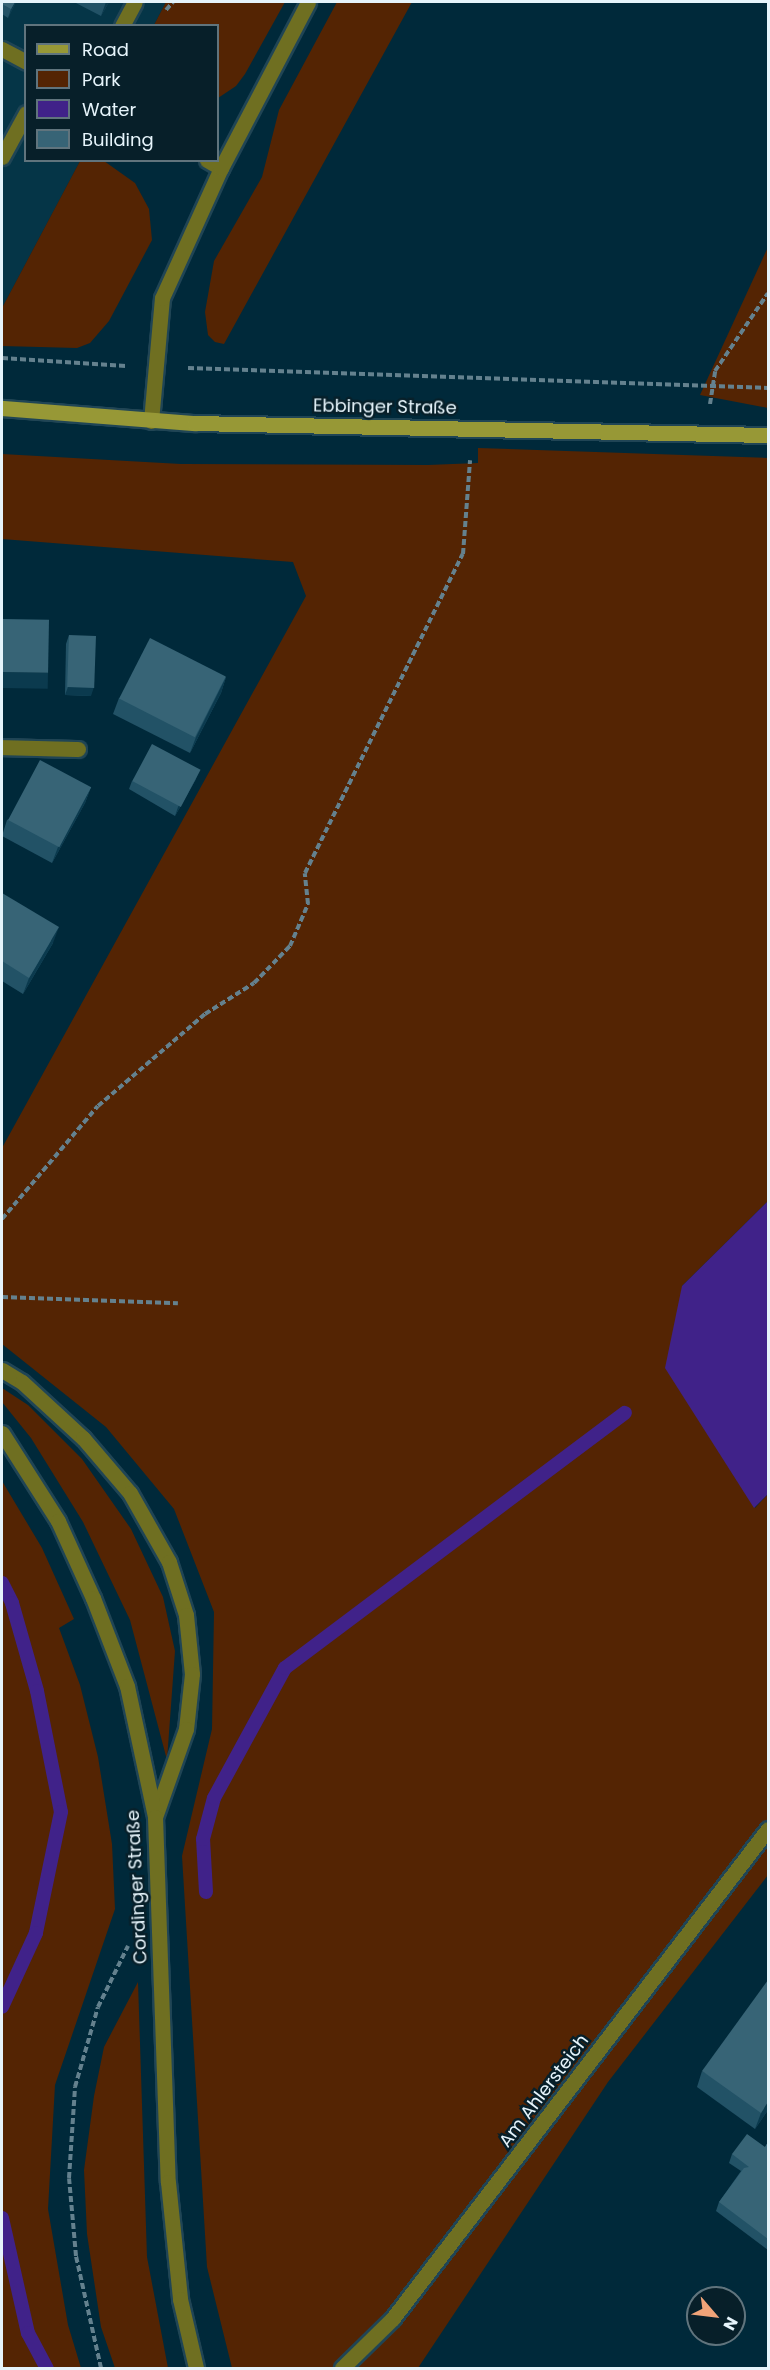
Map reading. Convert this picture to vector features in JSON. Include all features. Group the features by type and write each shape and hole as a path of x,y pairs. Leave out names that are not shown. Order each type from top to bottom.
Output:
{"main road":[{"name":"Ebbinger Straße","path":"2,408 151,421 768,435"}],"street":[{"path":"123,24 135,2"},
{"path":"219,155 308,2"},
{"path":"2,49 24,61"},
{"path":"2,157 24,117"},
{"path":"151,421 154,367 162,298 214,164"},
{"path":"2,747 78,749"},
{"path":"2,1371 22,1382 83,1438 130,1493 169,1562 186,1615 192,1674 186,1729 155,1817"},
{"name":"Cordinger Straße","path":"2,1433 58,1521 93,1598 127,1686 155,1817 160,1905 168,2182 180,2299 196,2368"},
{"name":"Am Ahlersteich","path":"342,2368 393,2318 768,1829"}],"path":[{"path":"710,386 715,371 768,293"},
{"path":"2,358 154,367 768,388"},
{"path":"2,1219 98,1106 205,1014 254,983 290,946 308,904 305,873 463,554 473,429"},
{"path":"2,1297 178,1303"},
{"path":"101,2368 76,2256 69,2178 75,2087 98,2007 126,1948 160,1905"}],"shaded area":[{"path":"2,2 166,2 155,24 24,24 24,162 79,162 2,308"}],"green space":[{"path":"166,2 285,2 245,74 236,86 219,97 219,24 155,24"},
{"path":"337,2 412,2 224,344 215,342 208,335 205,312 214,261 262,177 279,110"},
{"path":"79,162 105,162 135,183 149,209 152,240 109,321 90,343 77,348 2,346 2,308"},
{"path":"768,247 768,408 700,395"},
{"path":"478,448 768,458 768,1201 682,1286 755,1508 768,1494 768,1875 608,2082 418,2368 232,2368 207,2267 182,1856 212,1729 214,1612 174,1509 106,1427 2,1344 2,1148 306,596 293,562 2,539 2,454 181,464 428,465 478,463"},
{"path":"2,1388 28,1405 82,1459 131,1529 163,1597 175,1651 167,1760 130,1620 83,1522 31,1438 2,1402"},
{"path":"2,1481 42,1548 74,1619 59,1628 80,1685 98,1757 112,1844 115,1909 55,2085 48,2209 68,2325 81,2368 2,2368"},
{"path":"138,1982 147,2257 168,2368 115,2368 101,2327 87,2234 84,2170 94,2096 104,2047"}],"water":[{"path":"768,1201 768,1494 754,1508 665,1368 682,1286"}],"building":[{"path":"2,2 15,2 11,9"},
{"path":"2,619 49,620 48,673 2,672"},
{"path":"69,635 96,636 94,688 67,687"},
{"path":"150,638 226,677 195,737 119,699"},
{"path":"152,744 201,770 181,807 132,781"},
{"path":"40,760 91,787 59,847 8,820"},
{"path":"2,893 59,927 29,978 2,961"},
{"path":"768,1980 768,2102 761,2113 702,2071"},
{"path":"747,2134 765,2147 768,2142 768,2239 719,2202 744,2168 749,2167 732,2154"}],"waterway":[{"path":"206,1892 203,1839 214,1798 285,1668 625,1413"},
{"path":"2,1583 12,1603 37,1691 61,1812 36,1933 2,2007"},
{"path":"2,2218 28,2333 47,2368"}]}
